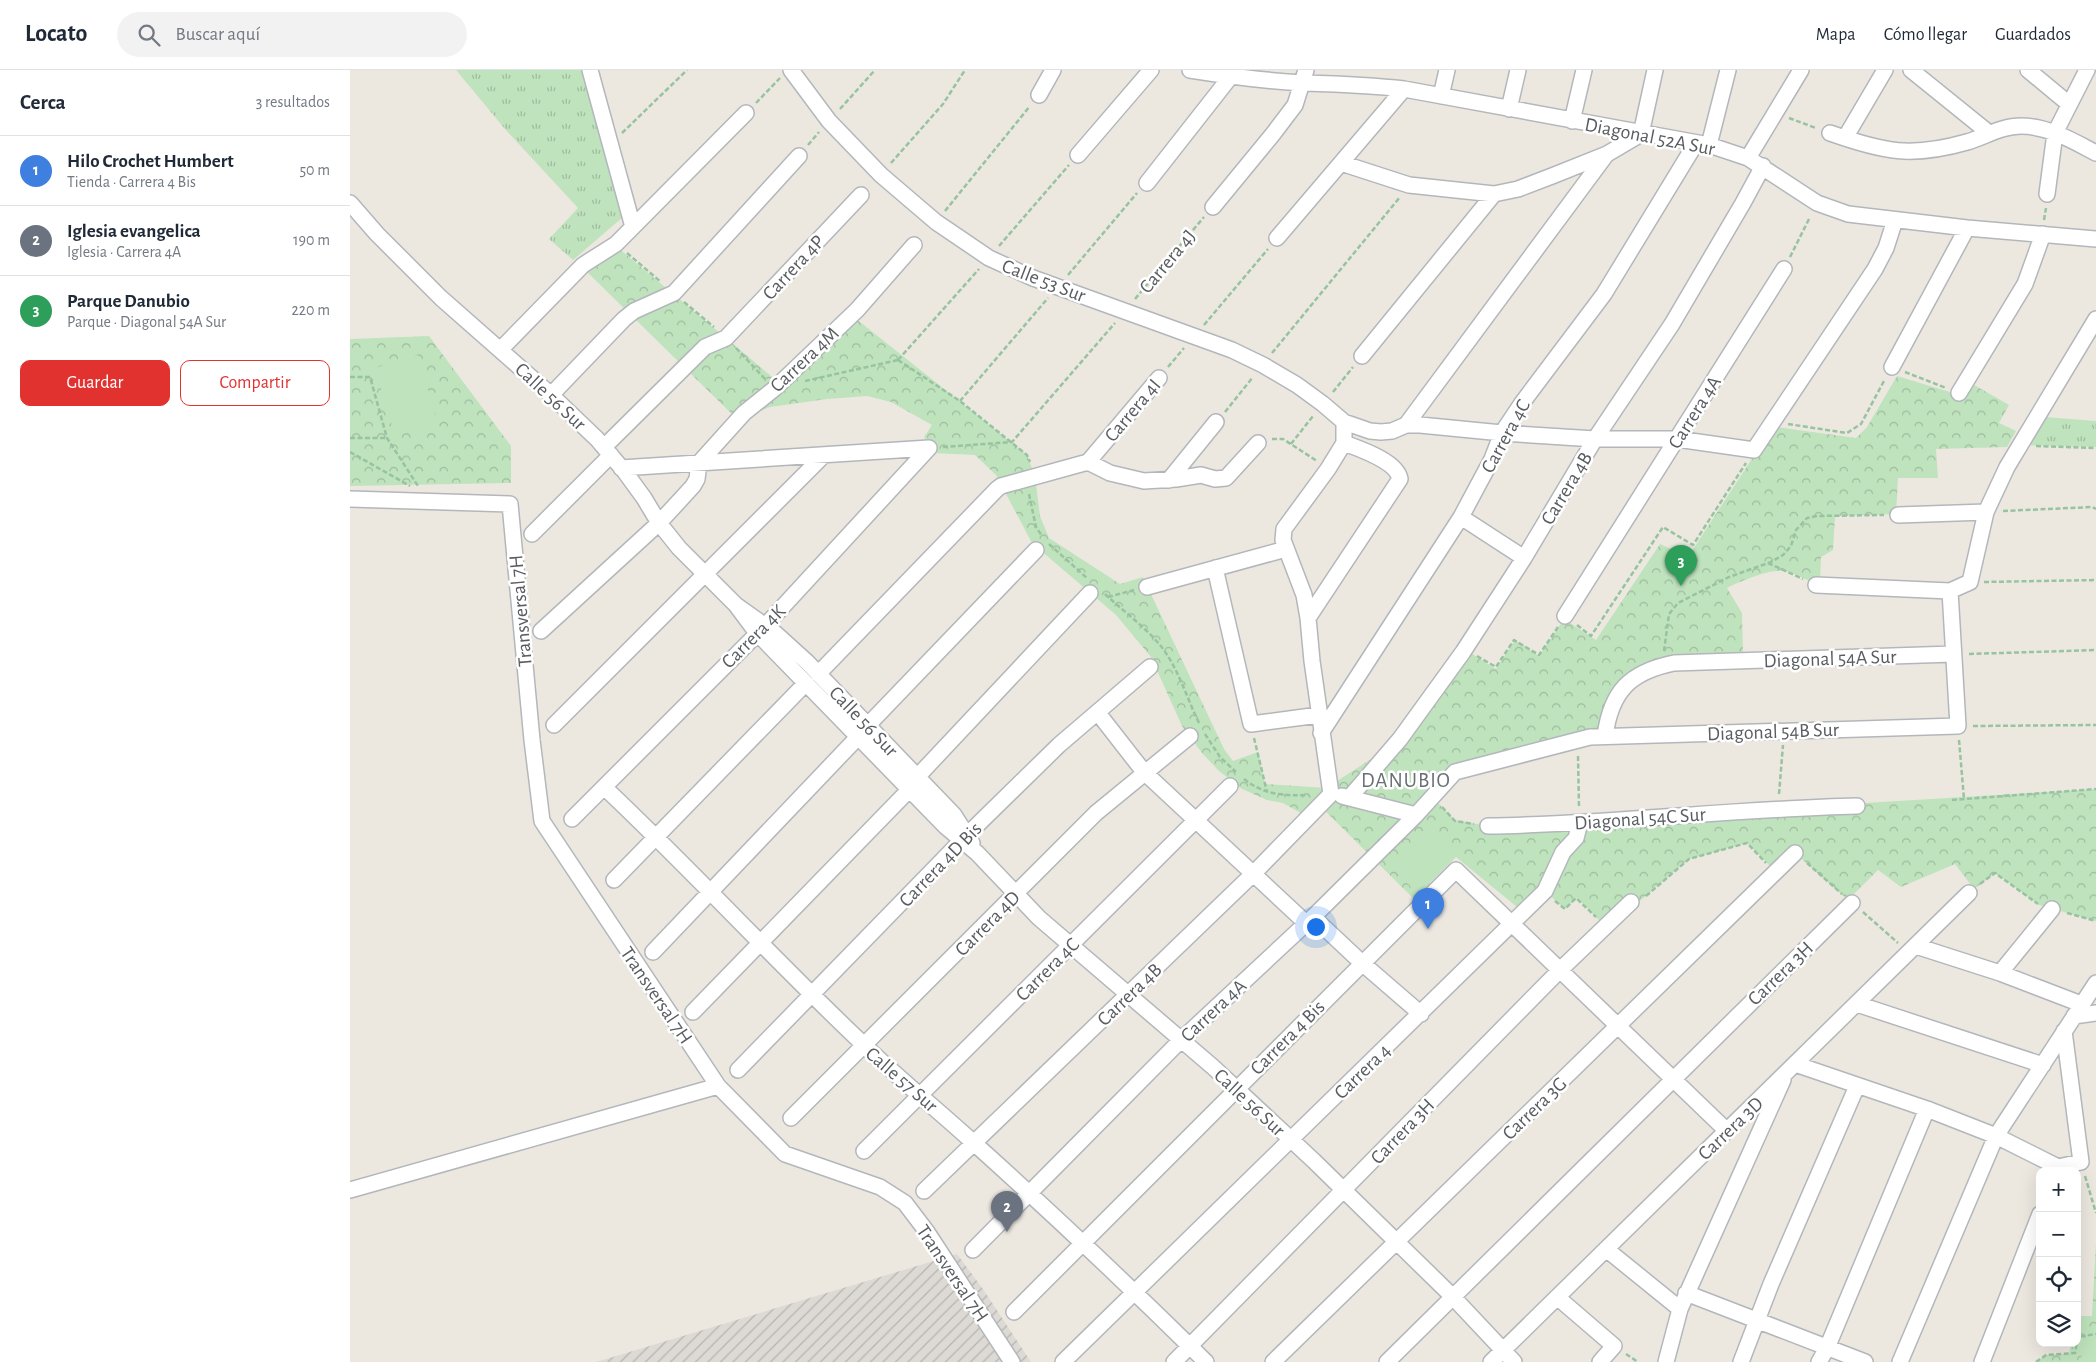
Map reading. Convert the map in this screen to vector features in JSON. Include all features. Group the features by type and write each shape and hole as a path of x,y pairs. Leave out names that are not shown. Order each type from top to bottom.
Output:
{"street":[{"path":"590,70 634,227"},
{"path":"1039,95 1053,70"},
{"path":"1078,154 1151,70"},
{"name":"Diagonal 52A Sur","path":"1190,70 1304,76 1369,77 1404,89 1702,144 1748,158 1763,166 1817,204 1848,214 1967,228 2096,239"},
{"path":"1441,96 1447,70"},
{"path":"1509,109 1518,70"},
{"path":"1572,121 1584,70"},
{"path":"1341,163 1409,185 1494,194 1518,189 1607,154 1641,134 1655,70"},
{"name":"Carrera 4C","path":"1321,733 1462,517 1492,459 1502,433 1522,403 1604,294 1702,144 1728,70"},
{"path":"1748,158 1801,70"},
{"path":"1845,138 1885,70"},
{"path":"1911,70 1989,133"},
{"path":"2028,70 2069,104"},
{"path":"2047,194 2055,133 2086,70"},
{"path":"1146,183 1232,73"},
{"name":"Calle 53 Sur","path":"786,74 881,175 936,222 989,258 1006,267 1195,335 1263,365 1297,385 1344,422"},
{"path":"1213,206 1273,134 1295,104 1304,76"},
{"path":"1277,238 1404,89"},
{"path":"501,349 583,265 616,244 634,227 746,113"},
{"path":"1830,133 1871,147 1920,152 1970,141 1989,133 2020,126 2034,127 2055,133 2096,152"},
{"path":"1406,425 1607,154"},
{"path":"551,395 624,319 634,311 674,293 799,156"},
{"name":"Carrera 4B","path":"1350,796 1400,739 1465,648 1524,558 1595,438 1672,324 1763,166"},
{"path":"1362,356 1494,194"},
{"name":"Carrera 4P","path":"532,534 705,346 726,338 861,195"},
{"name":"Calle 56 Sur","path":"350,203 377,234 441,298 501,349 608,451 679,548 761,629 776,633 858,737 909,790 965,838 1039,918 1236,1088 1344,1190 1452,1296 1514,1362"},
{"path":"1416,815 1350,796 1331,794 1321,733 1304,595 1286,549 1283,535 1284,529 1328,469 1344,443 1344,422 1370,431 1381,432 1392,431 1406,425 1595,438 1677,439 1754,450 1875,269 1886,248 1895,220"},
{"path":"1892,367 1967,228"},
{"path":"1959,393 2025,284 2043,234"},
{"name":"Carrera 4M","path":"541,630 659,523 693,486 697,479 699,463 744,413 774,389 857,310 914,245"},
{"name":"Carrera 4A","path":"1565,616 1784,269"},
{"path":"1816,585 1950,591 1970,582 1986,512 2007,467 2096,319"},
{"name":"Carrera 4I","path":"1088,462 1159,378"},
{"path":"1169,480 1216,422"},
{"path":"614,880 1001,486 1088,462 1110,474 1144,481 1169,480 1201,474 1215,479 1226,478 1258,443"},
{"path":"1308,618 1400,479 1399,474 1390,464 1344,443"},
{"path":"622,468 929,448"},
{"name":"Carrera 4K","path":"572,819 605,788 761,629 929,448"},
{"path":"554,725 824,455"},
{"name":"Transversal 7H","path":"350,499 510,504 532,740 542,821 718,1086 785,1154 880,1187 905,1203 927,1232 1012,1362"},
{"path":"1898,515 1986,512"},
{"path":"1462,517 1524,558"},
{"path":"1147,587 1286,549"},
{"path":"868,725 1036,550"},
{"path":"1215,568 1251,724 1319,715"},
{"path":"1950,591 1958,726"},
{"path":"918,776 1090,593"},
{"name":"Diagonal 54A Sur","path":"1605,736 1611,709 1620,692 1637,675 1654,666 1674,663 1953,654"},
{"name":"Carrera 4D Bis","path":"738,1070 965,838 1059,745 1150,667"},
{"name":"Calle 56 Sur","path":"812,678 868,725 918,776 954,815 965,838"},
{"path":"1098,713 1144,772 1254,874 1421,1014"},
{"name":"Diagonal 54B Sur","path":"1455,772 1577,740 1605,736 1958,726"},
{"name":"Carrera 4D","path":"791,1118 1096,813 1190,736"},
{"path":"653,952 858,737"},
{"name":"Carrera 4A","path":"973,1250 1181,1040 1310,920 1416,815 1455,772"},
{"name":"Carrera 4C","path":"864,1151 1230,786"},
{"name":"Calle 57 Sur","path":"605,788 864,1046 1029,1193 1135,1292 1206,1362"},
{"path":"693,1012 909,790"},
{"name":"Carrera 4B","path":"924,1191 1254,874 1331,794"},
{"name":"Diagonal 54C Sur","path":"1488,826 1580,822 1778,808 1857,806"},
{"name":"Carrera 4","path":"1063,1362 1545,891 1563,852 1576,838 1580,822"},
{"name":"Carrera 3G","path":"1273,1362 1795,853"},
{"name":"Carrera 4 Bis","path":"1014,1312 1456,870 1511,924"},
{"name":"Carrera 3D","path":"1491,1362 1969,893"},
{"name":"Carrera 3H","path":"1387,1362 1852,903"},
{"name":"Carrera 3H","path":"1174,1362 1560,970 1633,904"},
{"path":"2000,974 2052,909"},
{"path":"1511,924 1727,1131"},
{"path":"1916,946 2000,974 2078,1010 2096,1013"},
{"path":"1900,1362 1996,1136 2096,983"},
{"path":"1857,1004 2043,1064"},
{"path":"2064,1031 2082,1162 2064,1167"},
{"path":"1666,1362 1680,1309 1686,1294 1791,1068 1857,1086 1927,1109 1996,1136 2053,1167"},
{"path":"350,1190 718,1086"},
{"path":"1741,1362 1757,1320 1857,1086"},
{"path":"1819,1362 1827,1348 1927,1109"},
{"path":"1982,1362 2036,1224"},
{"path":"1606,1249 1680,1309"},
{"path":"1686,1294 1865,1362"},
{"path":"1557,1297 1614,1346 1600,1362"}],"path":[{"path":"610,144 687,70"},
{"path":"881,175 943,104 965,70"},
{"path":"746,113 786,74"},
{"path":"936,222 1039,95"},
{"path":"1776,113 1830,133"},
{"path":"1216,422 1409,185"},
{"path":"2043,234 2047,194"},
{"path":"1784,269 1817,204"},
{"name":"Carrera 4J","path":"1012,442 1126,311 1213,206"},
{"name":"Carrera 4I","path":"1159,378 1277,238"},
{"path":"616,244 726,338 774,389"},
{"path":"802,382 898,360 960,400 1012,442 1027,455 1035,476"},
{"path":"1774,422 1847,433 1861,424 1892,367 1959,393"},
{"path":"350,377 370,377 387,438 422,493 350,452"},
{"path":"350,438 387,438"},
{"path":"1258,443 1274,438 1283,439 1328,469"},
{"path":"929,448 1012,442"},
{"path":"2020,445 2096,448"},
{"path":"1465,648 1496,667 1514,640 1538,655 1565,616 1592,636 1663,527 1693,545 1754,450"},
{"path":"1986,512 2092,507 2096,509"},
{"path":"1662,665 1669,614 1678,603 1729,577 1768,563 1783,555 1790,546 1796,530 1807,518 1817,516 1898,515"},
{"path":"1768,563 1816,585"},
{"path":"1970,582 2096,580"},
{"path":"1108,597 1147,587"},
{"path":"1953,654 2096,650"},
{"path":"1251,724 1267,792"},
{"path":"1964,799 1958,726 2096,725"},
{"path":"1778,808 1784,731"},
{"path":"1577,740 1580,822"},
{"path":"1952,800 2096,789"},
{"path":"1433,798 1455,820 1488,826"},
{"path":"1633,904 1689,859 1747,843 1776,872"},
{"path":"1969,893 1995,873 2038,905 2096,921"},
{"path":"1545,891 1565,910 1576,898 1601,922"},
{"path":"2082,1162 2096,1212"},
{"path":"2036,1362 2046,1355 2075,1353 2078,1337 2096,1334"}],"shaded area":[{"path":"957,1254 983,1289 1031,1362 596,1362"}],"green space":[{"path":"456,70 581,70 623,217 573,260 549,239 578,208 505,129"},
{"path":"617,247 783,386 855,318 1027,455 1035,476 1040,516 1049,538 1120,584 1143,577 1224,749 1233,761 1258,752 1265,784 1326,788 1401,740 1466,650 1496,669 1515,640 1539,656 1564,619 1596,640 1660,544 1688,557 1757,451 1777,427 1856,438 1867,427 1897,376 1960,395 1969,382 2009,405 1999,423 2016,431 2007,447 1936,449 1938,478 1898,478 1896,514 1835,516 1833,550 1821,557 1820,584 1792,573 1777,571 1754,576 1727,588 1742,613 1743,653 1683,656 1644,665 1628,675 1614,688 1603,709 1599,729 1463,761 1449,768 1430,789 1433,798 1455,820 1488,826 2096,789 2096,921 2039,905 1995,873 1974,889 1955,864 1901,887 1878,870 1848,900 1796,854 1778,874 1747,843 1689,859 1634,906 1601,922 1577,898 1565,909 1539,886 1517,907 1456,857 1414,899 1317,803 1304,815 1283,803 1267,800 1242,789 1219,771 1202,753 1182,726 1151,657 1116,615 1032,543 996,475 975,455 933,453 924,437 932,425 891,402 867,396 827,399 770,407 738,420 584,269"},
{"path":"429,336 511,446 511,483 350,486 350,339"},
{"path":"418,355 438,424 395,436 375,368"},
{"path":"2045,417 2096,421 2096,447 2027,445"},
{"path":"1426,828 1453,854 1415,891 1389,864"},
{"path":"2096,1242 2096,1362 2036,1362 2046,1355 2069,1354 2070,1347 2081,1347 2081,1316 2092,1316"},
{"path":"2096,1342 2096,1362 2083,1362 2079,1347"}],"place":[{"name":"Parque Danubio","path":"1681,586"},
{"name":"Hilo Crochet Humbert","path":"1428,929"},
{"name":"Iglesia evangelica","path":"1007,1232"}],"district":[{"name":"DANUBIO","path":"1406,780"}]}
